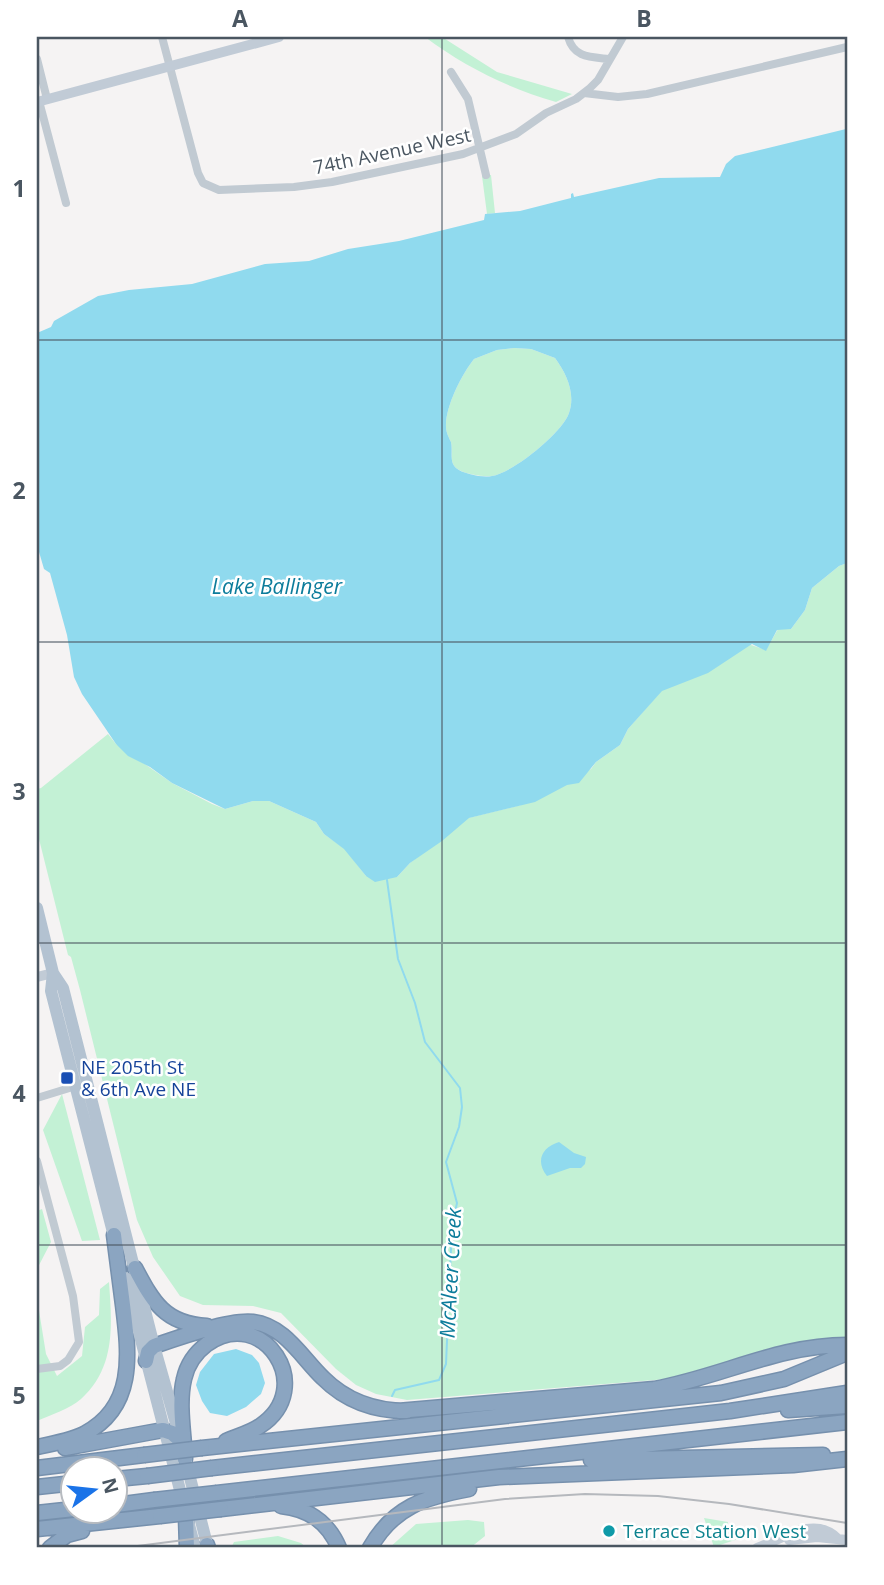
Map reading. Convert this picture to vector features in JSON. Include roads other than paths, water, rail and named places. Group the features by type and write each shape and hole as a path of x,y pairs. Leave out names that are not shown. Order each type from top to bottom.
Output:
{"highway":[{"path":"37,1447 74,1438 90,1430 112,1410 122,1391 128,1369 128,1356 114,1236"},
{"path":"135,1268 149,1294 167,1315 187,1324 226,1325"},
{"path":"146,1361 148,1352 154,1346 226,1325 252,1321 272,1327 339,1392 370,1407 398,1411 552,1412"},
{"path":"186,1459 183,1385 189,1364 203,1347 219,1338 238,1334 257,1338 272,1349 283,1368 285,1388 279,1406 267,1421 253,1430 202,1448"},
{"path":"398,1411 654,1389 686,1383 783,1351 847,1345"},
{"path":"37,1468 721,1393 755,1387 810,1369 847,1353"},
{"path":"130,1478 730,1410 847,1393"},
{"path":"730,1410 815,1410 847,1406"},
{"path":"130,1503 847,1422"},
{"path":"37,1453 163,1430 172,1433 181,1441"},
{"path":"499,1462 780,1455 847,1458"},
{"path":"37,1529 499,1477 793,1465 847,1458"},
{"path":"370,1548 392,1519 410,1506 431,1498 485,1486 597,1474"},
{"path":"37,1487 60,1485"},
{"path":"248,1506 284,1506 304,1511 321,1521 339,1548"},
{"path":"37,1513 60,1511"},
{"path":"186,1516 187,1548"},
{"path":"50,1548 59,1539 73,1533 154,1517"}],"main road":[{"path":"37,908 53,973 51,992 163,1430 186,1516 205,1547"},
{"path":"53,973 63,988 80,1052 154,1346 186,1459 205,1547"},
{"path":"75,1086 80,1081 80,1052"},
{"path":"75,1086 81,1088 92,1100"}],"street":[{"path":"162,37 169,65"},
{"path":"41,101 279,37"},
{"path":"568,37 577,53 583,57 609,59"},
{"path":"580,96 598,80 623,37"},
{"path":"580,96 618,97 647,94 847,47"},
{"path":"37,59 41,101 66,204"},
{"name":"74th Avenue West","path":"169,65 198,173 204,183 219,190 294,187 348,179 463,154 516,134 546,113 580,96"},
{"path":"451,72 467,99 486,175"},
{"path":"37,977 53,973"},
{"path":"37,1098 75,1086"},
{"path":"37,1161 73,1296 79,1342 68,1360 60,1366 37,1369"},
{"path":"37,1202 46,1199"},
{"path":"757,1548 780,1539 785,1534 805,1528 831,1532 842,1539"}],"water":[{"name":"Lake Ballinger","path":"846,129 847,563 839,566 812,588 805,610 791,629 777,630 766,651 752,644 708,673 662,691 628,729 620,745 596,762 579,783 567,785 535,802 469,818 410,863 397,877 375,882 366,876 344,849 324,834 316,822 269,801 253,801 225,809 172,783 150,767 128,756 116,744 82,694 74,677 67,635 50,573 44,569 37,545 37,333 51,327 54,321 98,296 192,284 265,264 309,261 348,249 399,241 484,220 485,214 520,211 571,198 573,193 574,197 659,178 720,177 726,164 735,156","holes":["531,349 555,358 563,370 571,391 571,406 565,421 548,440 512,468 492,476 468,474 459,470 453,463 446,419 464,373 474,359 497,350"]},
{"path":"559,1142 574,1153 586,1157 585,1164 581,1168 570,1168 547,1176 541,1165 542,1155 548,1147"},
{"path":"236,1349 252,1355 259,1363 265,1383 261,1394 246,1407 227,1416 210,1413 196,1385 200,1372 214,1354"}],"waterway":[{"name":"McAleer Creek","path":"387,880 398,959 415,1003 425,1042 460,1088 462,1107 459,1127 446,1162 457,1203 452,1226 446,1364 439,1380 395,1390 392,1396"}],"tram line":[{"path":"122,1548 505,1499 585,1494 658,1496 729,1504 847,1523"}],"place":[{"name":"NE 205th St & 6th Ave NE","path":"67,1078"},
{"name":"Terrace Station West","path":"609,1531"}]}
